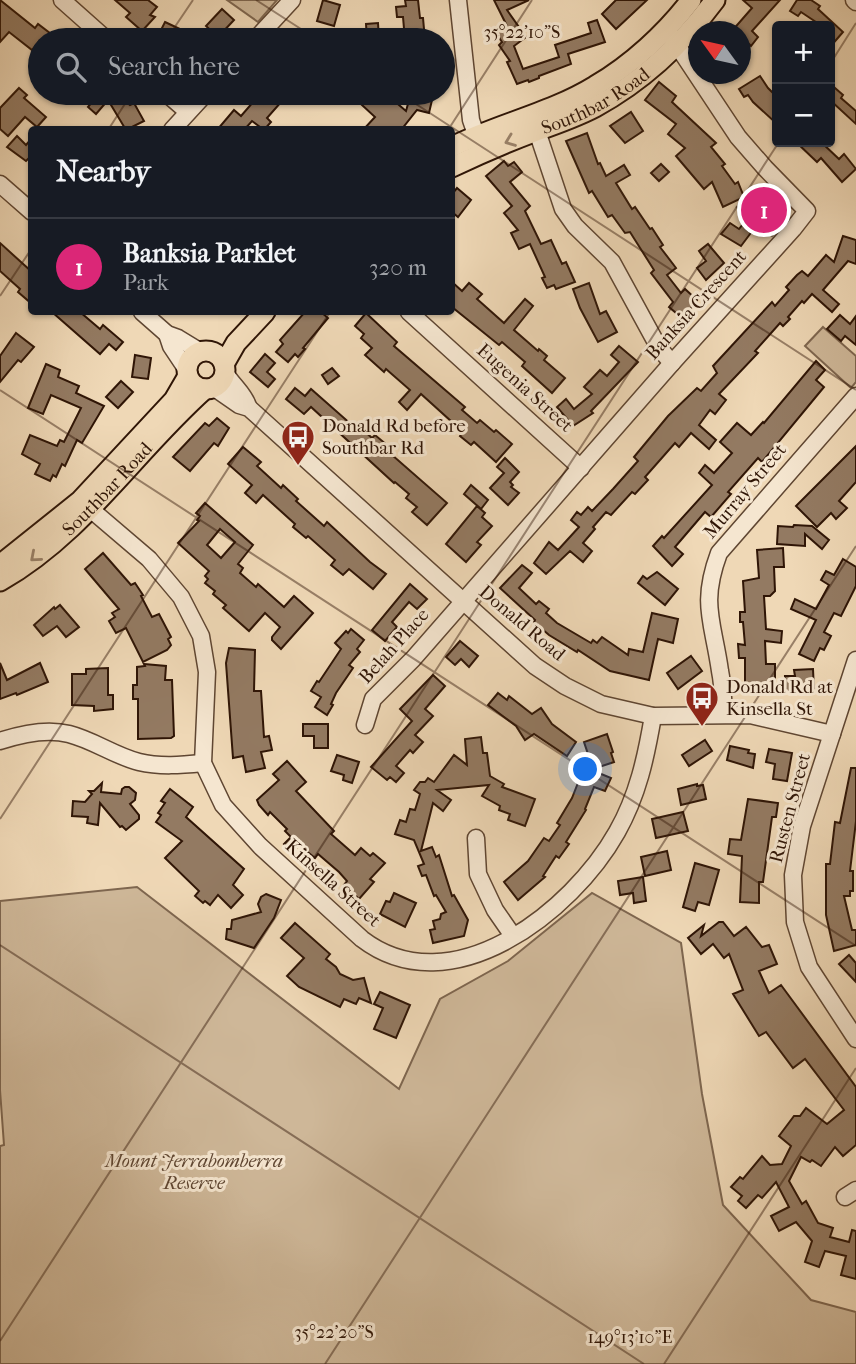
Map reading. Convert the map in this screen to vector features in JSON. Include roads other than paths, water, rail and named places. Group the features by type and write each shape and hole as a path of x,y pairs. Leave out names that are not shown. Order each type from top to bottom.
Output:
{"main road":[{"name":"Southbar Road","path":"455,164 479,144 594,87 640,53 691,0"},
{"name":"Southbar Road","path":"455,147 537,131 595,107 626,88 679,44 715,0"},
{"path":"203,351 216,354 217,378 194,385 187,373 191,358 203,351 216,345 245,315"},
{"name":"Southbar Road","path":"0,581 23,568 217,378 236,343 262,315"},
{"name":"Southbar Road","path":"0,565 86,505 174,400 187,373"}],"street":[{"path":"62,0 94,28"},
{"path":"266,28 292,0"},
{"path":"458,0 469,104 479,144"},
{"name":"Banksia Crescent","path":"463,601 807,211 738,137 679,44 665,29"},
{"path":"180,105 188,112"},
{"path":"176,126 194,105"},
{"path":"537,131 556,192 566,214 617,270 656,343 672,363"},
{"path":"0,184 28,208"},
{"path":"145,315 167,334 203,351"},
{"name":"Eugenia Street","path":"412,315 581,468"},
{"path":"167,334 187,373"},
{"name":"Donald Road","path":"217,378 239,405 249,408 534,666 565,686 601,704 653,716 750,715 832,734"},
{"name":"Murray Street","path":"724,715 720,671 708,608 710,576 719,553 856,396"},
{"name":"Kinsella Street","path":"86,505 149,559 181,597 201,636 207,672 203,763 223,805 240,827 376,950 406,961 430,963 460,959 488,950 548,913 575,889 603,855 628,811 645,766 653,716"},
{"name":"Belah Place","path":"365,725 373,699 413,659 463,601"},
{"name":"Rusten Street","path":"856,660 802,826 793,875 795,922 809,967 856,1039"},
{"path":"0,741 23,733 68,733 135,761 152,765 203,763"},
{"path":"476,838 478,874 495,910 513,936"}],"place":[{"name":"Banksia Parklet","path":"764,210"},
{"name":"Donald Rd before Southbar Rd","path":"298,467"},
{"name":"Donald Rd at Kinsella St","path":"702,728"}],"park label":[{"name":"Mount Jerrabomberra Reserve","path":"194,1172"}]}
